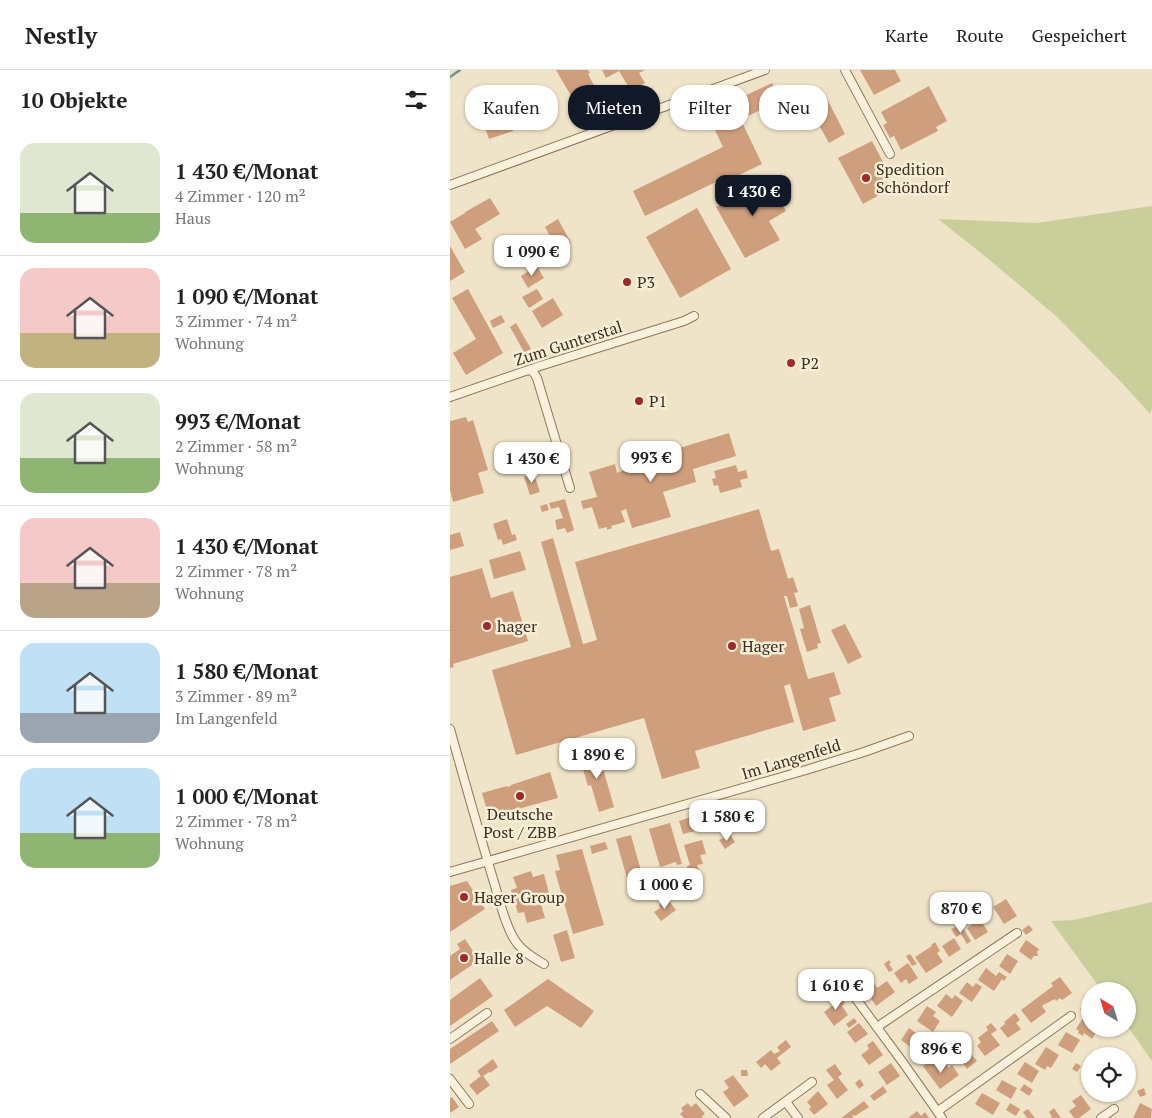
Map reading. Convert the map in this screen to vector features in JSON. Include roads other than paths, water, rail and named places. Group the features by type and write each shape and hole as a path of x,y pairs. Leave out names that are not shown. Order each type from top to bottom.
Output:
{"street":[{"path":"450,185 765,70"},
{"path":"845,70 890,154"},
{"name":"Zum Gunterstal","path":"450,397 684,321 694,316"},
{"path":"530,370 537,378 570,488"},
{"path":"450,728 488,861 512,936 526,953 544,964"},
{"name":"Im Langenfeld","path":"450,872 806,770 909,736"},
{"path":"877,1027 1017,933"},
{"path":"851,992 940,1115 1071,1016"},
{"path":"450,1039 487,1013"},
{"path":"450,1079 468,1104"},
{"path":"763,1118 812,1082"},
{"path":"700,1094 726,1118"},
{"path":"786,1102 798,1118"},
{"path":"1100,1118 1114,1108"}],"waterway":[{"path":"450,77 460,70"}],"place":[{"name":"Spedition Schöndorf","path":"866,178"},
{"name":"P3","path":"627,282"},
{"name":"P2","path":"791,363"},
{"name":"P1","path":"639,401"},
{"name":"hager","path":"487,626"},
{"name":"Hager","path":"732,646"},
{"name":"Deutsche Post / ZBB","path":"520,796"},
{"name":"Hager Group","path":"464,897"},
{"name":"Halle 8","path":"464,958"}]}
